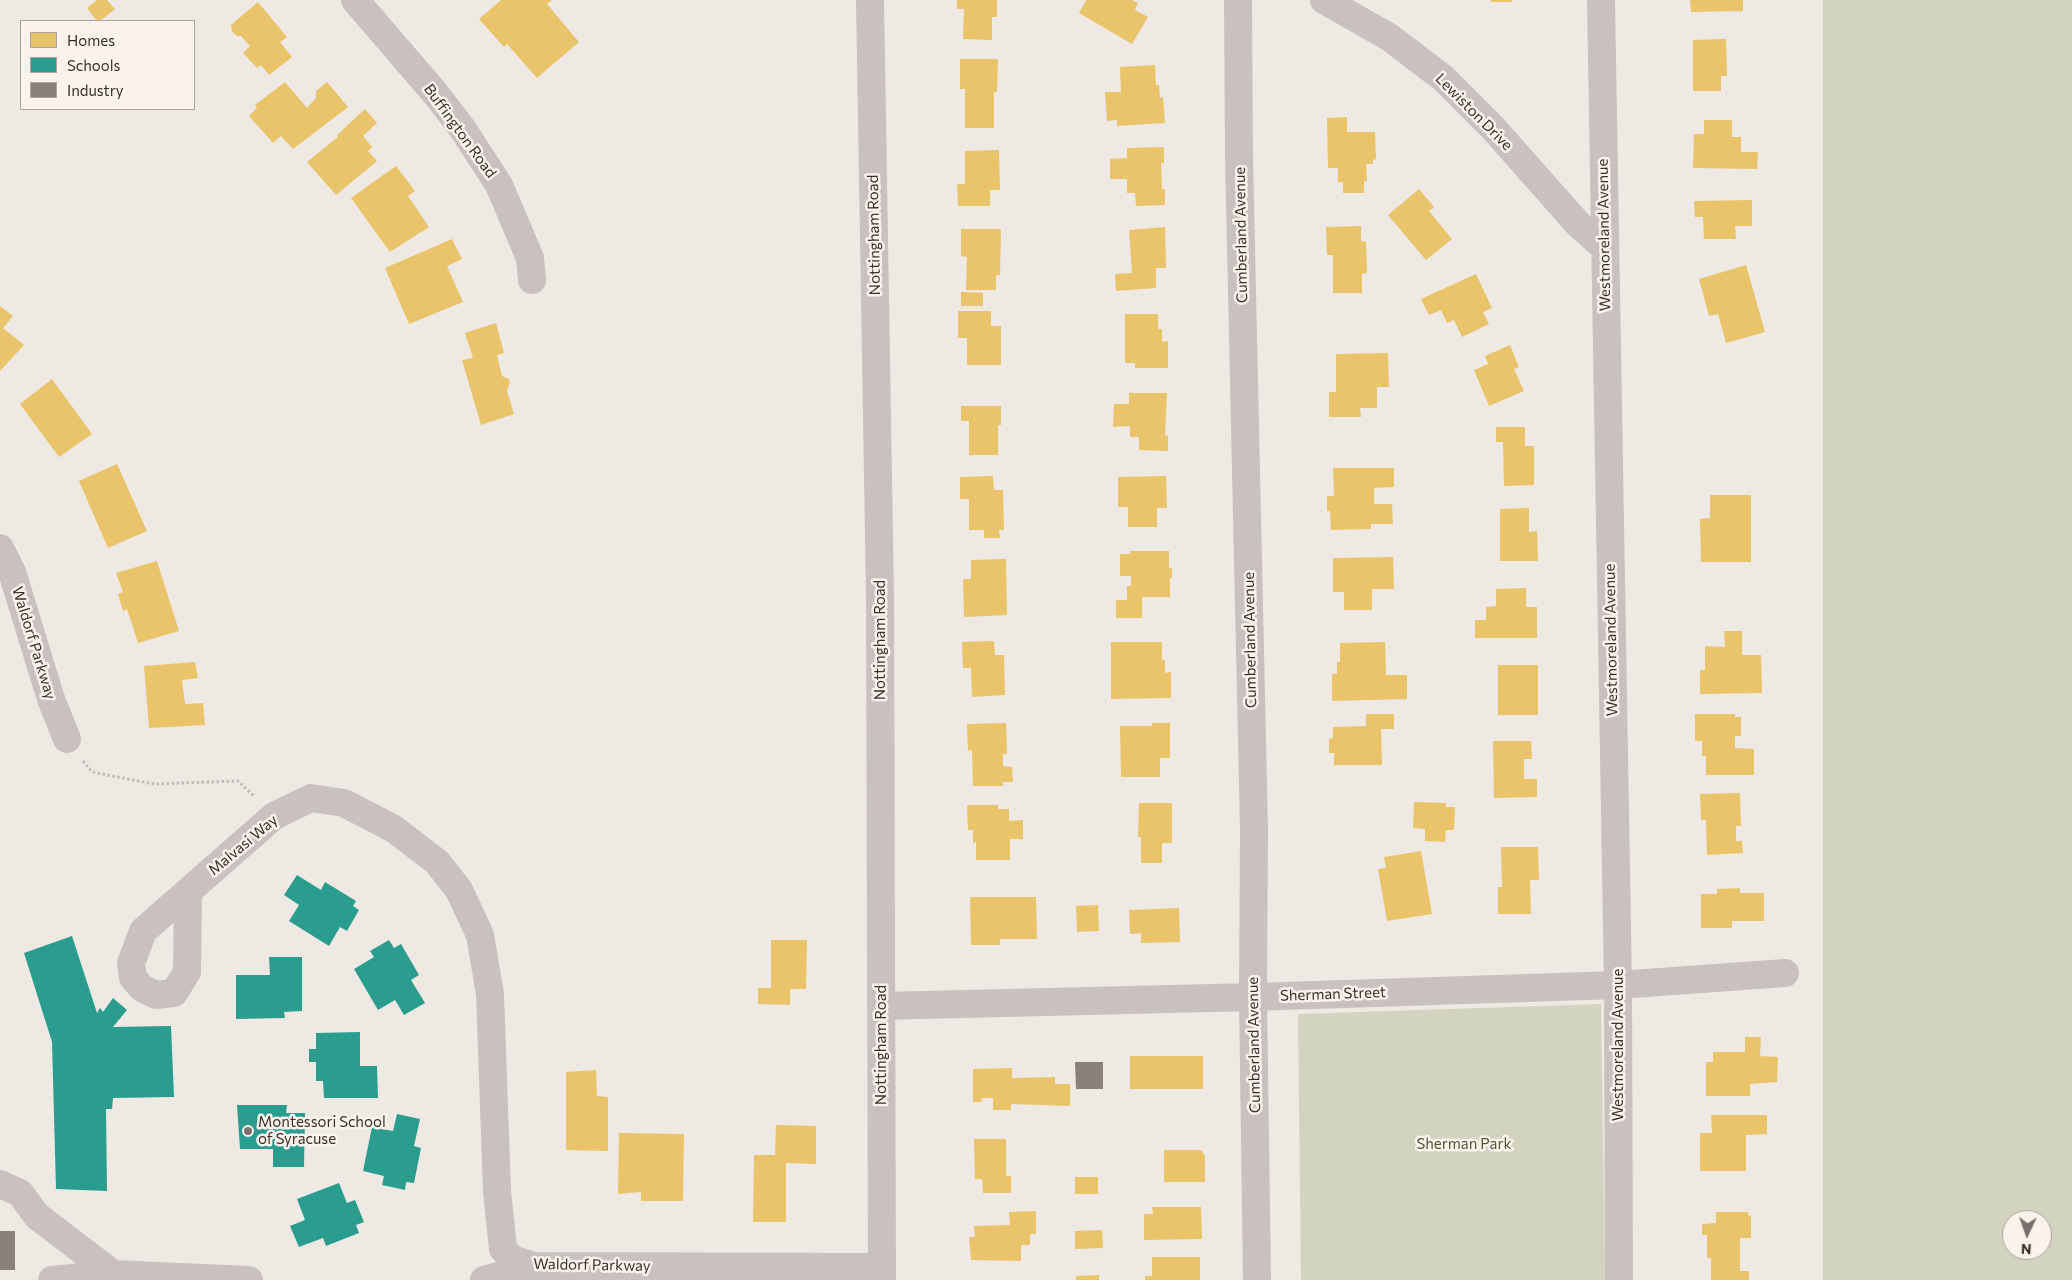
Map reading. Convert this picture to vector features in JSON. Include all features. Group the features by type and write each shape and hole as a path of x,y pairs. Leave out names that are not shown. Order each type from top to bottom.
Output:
{"street":[{"name":"Buffington Road","path":"355,0 435,93 462,128 499,185 530,258 532,280"},
{"name":"Nottingham Road","path":"870,0 880,606 882,1274"},
{"name":"Cumberland Avenue","path":"1238,0 1239,176 1254,830 1253,997 1257,1280"},
{"name":"Lewiston Drive","path":"1324,0 1389,37 1443,78 1493,128 1578,224 1604,247"},
{"name":"Westmoreland Avenue","path":"1601,0 1618,985 1619,1280"},
{"name":"Waldorf Parkway","path":"0,548 12,572 51,699 66,739"},
{"name":"Malvasi Way","path":"188,892 274,816 311,798 344,803 394,829 437,862 458,890 480,935 490,994"},
{"name":"Sherman Street","path":"881,1006 1253,997 1618,985 1785,973"},
{"name":"Waldorf Parkway","path":"490,994 497,1191 503,1249 512,1260 534,1266 685,1273 882,1274"},
{"path":"0,1184 20,1193 37,1216 113,1274"},
{"path":"484,1280 534,1266"},
{"path":"52,1280 113,1274 249,1280"}],"path":[{"path":"66,739 92,772 154,784 238,781 274,816"}],"green space":[{"path":"1823,0 2072,0 2072,1280 1823,1280"},
{"name":"Sherman Park","path":"1601,1004 1605,1280 1301,1280 1298,1014"}],"building: Homes":[{"path":"97,0 107,0 115,9 101,20 96,20 87,8"},
{"path":"501,0 552,0 547,4 579,42 537,78 507,44 504,47 479,19"},
{"path":"957,0 997,0 997,17 992,17 992,40 963,39 964,9 957,9"},
{"path":"1086,0 1132,0 1138,3 1135,10 1148,17 1132,44 1079,13"},
{"path":"1491,0 1512,0 1512,2 1491,2"},
{"path":"1690,0 1743,0 1743,11 1691,12"},
{"path":"258,2 287,37 280,42 292,57 269,75 261,65 257,68 243,53 250,46 241,36 237,36 232,31 231,25"},
{"path":"1726,39 1727,76 1721,76 1721,91 1693,91 1693,40"},
{"path":"960,59 998,59 997,92 994,92 994,128 965,128 965,89 960,89"},
{"path":"1155,65 1156,85 1159,85 1160,98 1163,97 1165,123 1117,126 1117,120 1107,121 1105,92 1121,92 1120,67"},
{"path":"285,82 307,108 316,98 316,91 327,82 348,107 293,149 281,136 273,143 249,116 257,108 255,105"},
{"path":"365,109 377,123 363,136 372,147 368,151 377,161 336,195 307,162 338,137 337,135"},
{"path":"1347,117 1347,132 1375,132 1376,159 1373,160 1373,164 1366,164 1367,181 1364,181 1364,193 1343,193 1343,182 1338,182 1338,168 1328,168 1327,118"},
{"path":"1704,120 1732,120 1732,137 1741,137 1741,152 1758,152 1757,169 1693,168 1694,134 1704,134"},
{"path":"1164,147 1164,163 1161,163 1162,189 1165,189 1165,205 1136,206 1135,193 1127,193 1127,179 1110,179 1110,159 1127,158 1127,148"},
{"path":"999,150 1000,190 990,190 990,206 958,206 957,184 965,184 965,151"},
{"path":"396,166 415,191 408,196 429,227 390,252 351,198"},
{"path":"1419,189 1434,207 1429,211 1452,239 1426,260 1388,215"},
{"path":"1752,200 1752,226 1735,226 1736,239 1704,239 1703,217 1695,217 1694,201"},
{"path":"1361,226 1361,241 1366,242 1367,273 1362,274 1362,293 1333,293 1333,255 1327,255 1326,227"},
{"path":"1165,227 1166,268 1156,268 1156,288 1116,291 1115,274 1132,273 1129,230"},
{"path":"961,229 1001,229 1000,275 996,275 996,290 966,290 967,257 961,256"},
{"path":"452,239 462,259 447,266 463,302 409,324 385,268"},
{"path":"1746,265 1765,332 1726,343 1718,314 1709,316 1699,279"},
{"path":"1476,274 1492,308 1483,312 1489,324 1462,337 1454,320 1447,323 1441,310 1429,315 1421,299"},
{"path":"961,292 983,293 983,306 961,306"},
{"path":"0,306 13,316 3,328 24,345 0,371"},
{"path":"958,311 991,311 991,326 1001,326 1001,365 967,365 967,338 958,338"},
{"path":"1125,314 1158,314 1158,329 1162,329 1162,342 1168,341 1168,368 1135,368 1135,363 1125,363"},
{"path":"496,323 504,353 497,355 502,376 509,379 510,382 507,391 514,414 481,425 462,360 473,358 465,333"},
{"path":"1510,345 1519,367 1514,369 1524,391 1489,406 1474,370 1488,364 1485,356"},
{"path":"1388,353 1389,387 1377,387 1377,408 1360,408 1361,417 1329,417 1329,392 1336,392 1336,354"},
{"path":"52,379 92,434 59,457 20,404"},
{"path":"1129,393 1167,393 1165,436 1168,435 1168,451 1139,450 1139,437 1130,437 1130,426 1113,427 1114,404 1129,404"},
{"path":"961,406 1001,406 1001,425 998,425 998,455 969,455 969,421 961,421"},
{"path":"1496,427 1525,427 1525,446 1534,446 1534,485 1504,486 1503,442 1496,442"},
{"path":"117,464 147,531 108,548 79,481"},
{"path":"1333,468 1394,468 1394,487 1374,488 1374,504 1392,504 1393,524 1371,524 1371,529 1331,530 1330,511 1327,511 1327,496 1334,496"},
{"path":"993,476 994,490 1003,490 1004,530 999,530 1000,538 984,538 984,530 969,530 969,499 960,499 960,477"},
{"path":"1166,476 1167,508 1157,508 1157,527 1128,527 1128,507 1118,507 1118,477"},
{"path":"1710,495 1751,495 1751,562 1701,562 1700,519 1710,518"},
{"path":"1529,508 1529,532 1537,531 1538,561 1500,561 1500,509"},
{"path":"1130,551 1169,551 1169,568 1172,568 1170,597 1142,597 1142,618 1116,618 1116,600 1127,600 1127,586 1131,586 1131,576 1120,576 1120,554 1130,554"},
{"path":"1393,557 1394,589 1372,589 1372,610 1344,610 1344,592 1333,592 1333,558"},
{"path":"1006,559 1007,615 964,617 963,579 971,579 971,560"},
{"path":"157,561 179,631 138,643 127,609 123,611 118,594 123,592 116,573"},
{"path":"1526,588 1526,607 1537,607 1537,638 1475,638 1475,620 1486,620 1486,607 1496,606 1496,589"},
{"path":"1724,631 1742,631 1742,655 1761,655 1762,693 1700,694 1700,670 1705,670 1705,646 1725,647"},
{"path":"994,641 995,655 1004,655 1005,695 972,697 971,668 963,668 962,642"},
{"path":"1111,642 1162,642 1162,660 1165,660 1165,673 1171,672 1171,698 1111,699"},
{"path":"1385,642 1386,675 1407,675 1407,699 1332,701 1332,674 1337,674 1337,662 1340,662 1340,643"},
{"path":"195,662 198,678 182,680 185,704 203,703 205,725 149,728 144,666"},
{"path":"1498,665 1538,665 1538,715 1498,715"},
{"path":"1366,714 1394,714 1394,729 1381,729 1382,765 1334,765 1334,753 1329,753 1329,739 1333,738 1333,727 1366,726"},
{"path":"1695,714 1735,714 1735,717 1741,717 1741,736 1735,736 1735,748 1754,749 1754,775 1706,775 1706,756 1702,756 1702,741 1695,741"},
{"path":"1006,723 1007,754 1003,754 1003,766 1012,767 1013,782 1003,782 1003,786 973,786 972,750 968,751 967,724"},
{"path":"1152,723 1170,723 1170,758 1160,758 1160,777 1121,777 1120,726 1152,726"},
{"path":"1493,741 1531,741 1532,759 1524,759 1524,779 1537,779 1537,797 1494,798"},
{"path":"1740,793 1741,826 1736,826 1736,841 1742,841 1743,853 1707,855 1706,820 1701,820 1700,794"},
{"path":"1414,802 1446,803 1446,807 1455,807 1454,830 1446,830 1445,842 1425,841 1425,829 1413,828"},
{"path":"1139,803 1172,803 1172,843 1162,843 1162,863 1141,863 1141,837 1138,837"},
{"path":"967,805 998,805 998,809 1009,809 1009,821 1023,820 1023,839 1010,839 1010,860 976,860 976,842 973,843 973,830 968,830"},
{"path":"1501,847 1538,847 1539,880 1530,880 1531,914 1498,914 1498,887 1502,887"},
{"path":"1421,851 1432,914 1387,921 1378,869 1386,868 1384,857"},
{"path":"1740,888 1740,893 1764,893 1764,921 1732,921 1732,928 1701,928 1701,894 1717,894 1717,889"},
{"path":"970,897 1036,897 1037,939 1000,939 1000,945 971,945"},
{"path":"1098,905 1099,931 1077,932 1076,906"},
{"path":"1179,908 1180,942 1141,943 1141,933 1130,934 1129,910"},
{"path":"771,940 807,940 806,989 790,989 790,1005 758,1004 758,988 771,988"},
{"path":"1745,1037 1761,1037 1760,1056 1778,1057 1777,1082 1750,1084 1750,1096 1706,1096 1706,1062 1713,1062 1713,1052 1745,1052"},
{"path":"1130,1056 1203,1056 1203,1089 1130,1089"},
{"path":"1012,1068 1012,1078 1055,1077 1055,1084 1070,1084 1070,1106 1011,1104 1011,1110 993,1110 993,1098 981,1098 982,1102 973,1102 973,1069"},
{"path":"596,1070 597,1096 608,1097 608,1151 566,1150 566,1072"},
{"path":"1711,1115 1767,1115 1767,1134 1746,1135 1746,1171 1700,1171 1700,1133 1712,1133"},
{"path":"776,1125 816,1126 816,1164 786,1163 786,1222 753,1222 754,1155 775,1155"},
{"path":"619,1133 684,1134 683,1201 641,1201 641,1192 618,1194"},
{"path":"974,1139 1006,1139 1006,1176 1011,1176 1011,1193 983,1193 982,1179 975,1179"},
{"path":"1164,1150 1201,1150 1205,1156 1205,1182 1164,1182"},
{"path":"1075,1177 1098,1177 1098,1194 1075,1194"},
{"path":"1152,1207 1201,1207 1202,1239 1144,1240 1144,1214 1153,1214"},
{"path":"1036,1211 1036,1234 1030,1234 1030,1245 1021,1245 1021,1261 971,1260 969,1237 975,1237 974,1226 1010,1225 1009,1212"},
{"path":"1716,1212 1748,1212 1748,1215 1751,1216 1751,1238 1740,1238 1740,1271 1749,1271 1749,1280 1711,1280 1711,1258 1707,1258 1707,1235 1702,1235 1702,1224 1716,1223"},
{"path":"1102,1230 1103,1248 1075,1249 1075,1231"},
{"path":"1152,1257 1200,1257 1200,1280 1145,1280 1145,1276 1152,1276"},
{"path":"1099,1275 1099,1280 1076,1280 1076,1276"}],"building: Schools":[{"path":"297,875 321,890 325,882 356,901 353,906 359,910 347,931 340,927 329,946 289,921 299,905 284,895"},
{"path":"72,936 97,1013 100,1008 103,1012 113,998 127,1010 113,1027 171,1026 174,1097 113,1098 112,1109 106,1109 107,1191 56,1189 52,1042 24,953"},
{"path":"389,940 394,948 401,944 419,975 411,980 425,1003 404,1015 395,1000 378,1010 354,969 374,957 370,951"},
{"path":"269,957 302,957 302,1011 284,1012 285,1018 236,1019 236,975 270,975"},
{"path":"360,1032 360,1066 377,1066 378,1098 324,1098 323,1081 316,1081 316,1062 309,1062 309,1049 316,1049 316,1033"},
{"path":"237,1105 287,1105 286,1113 305,1113 304,1167 273,1167 273,1149 240,1149"},
{"path":"397,1114 420,1119 414,1146 421,1148 414,1183 406,1182 405,1190 382,1185 384,1176 363,1171 372,1127 393,1131"},
{"path":"339,1183 347,1203 355,1200 364,1222 356,1225 359,1233 326,1246 323,1238 299,1247 290,1226 305,1220 297,1199"}],"building: Industry":[{"path":"1075,1062 1103,1062 1103,1089 1076,1089"},
{"path":"0,1231 15,1231 15,1270 0,1270"}],"place":[{"name":"Montessori School of Syracuse","path":"248,1131"}]}
